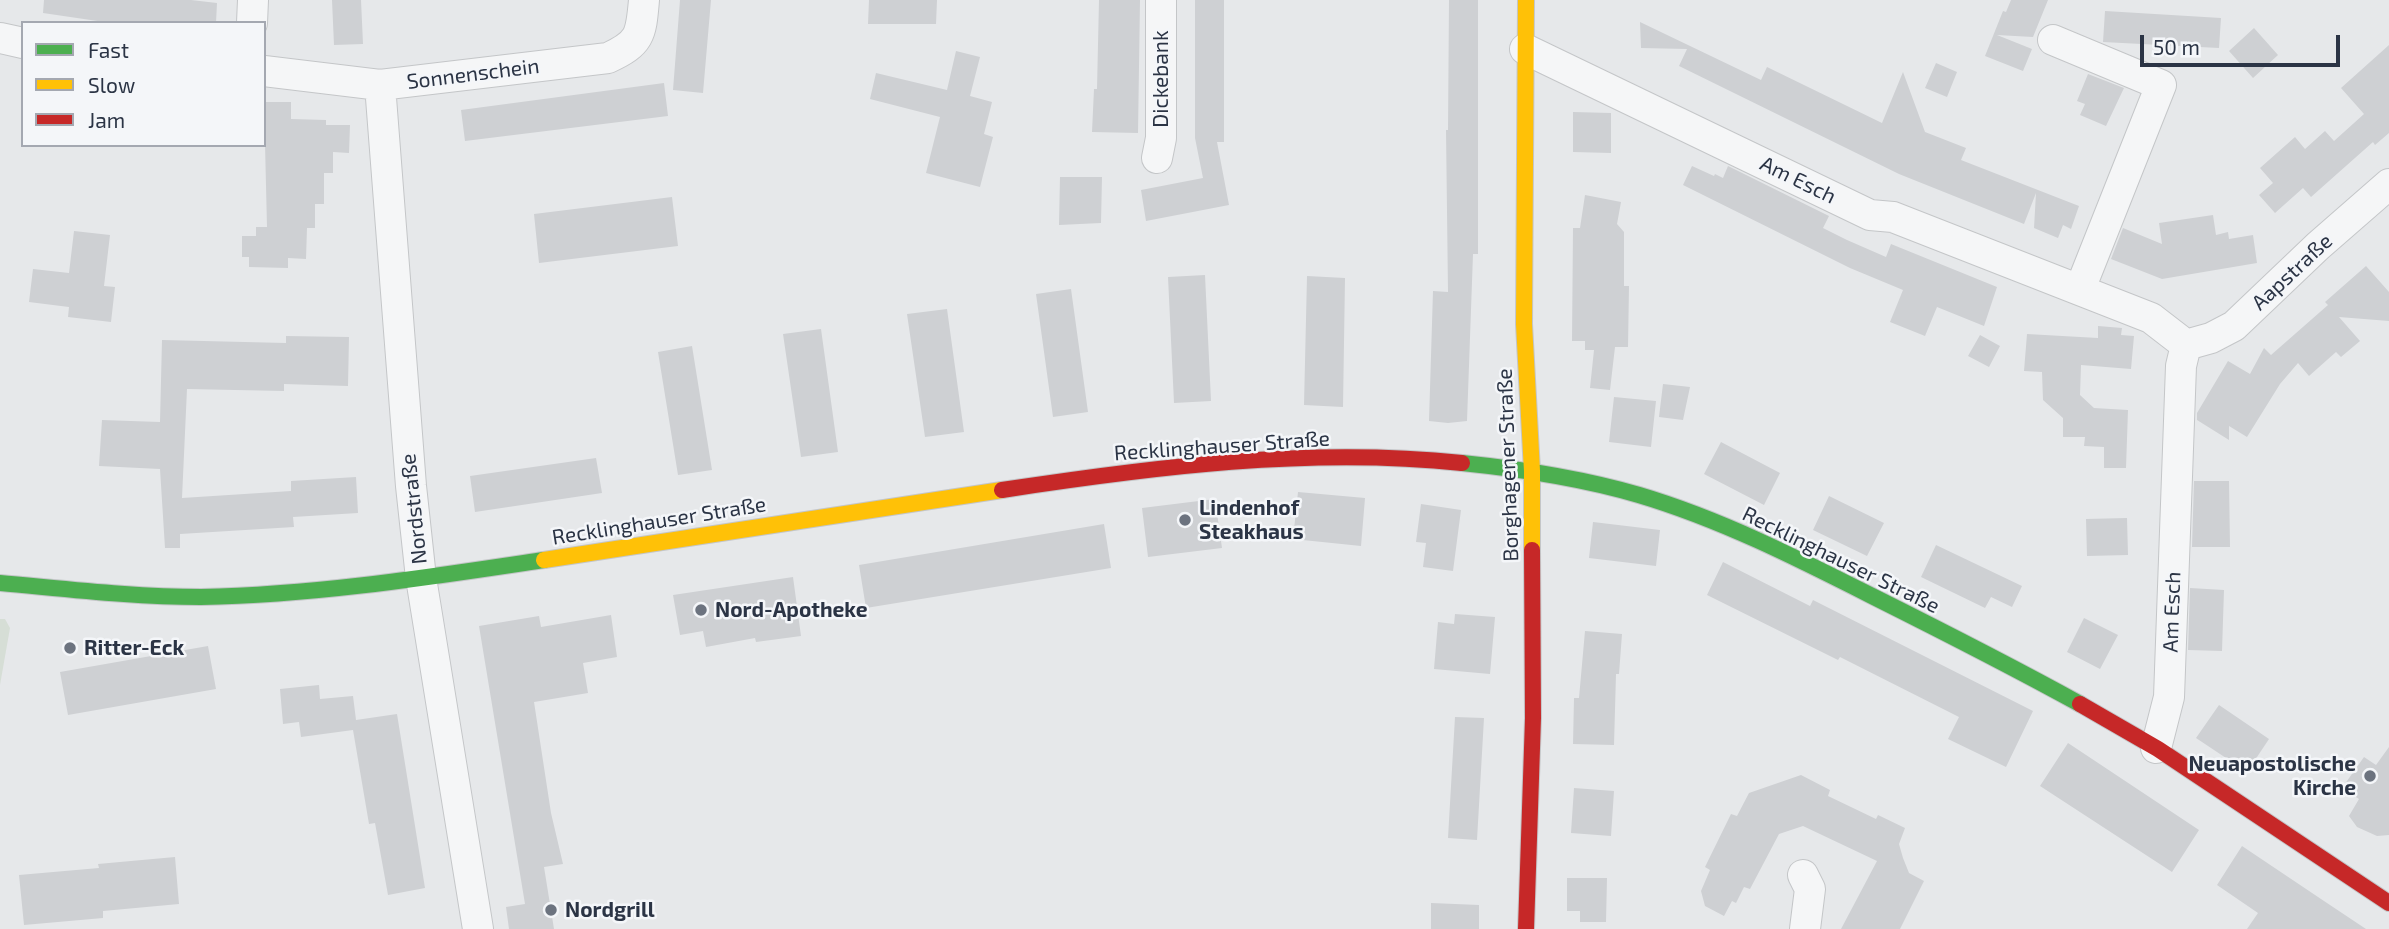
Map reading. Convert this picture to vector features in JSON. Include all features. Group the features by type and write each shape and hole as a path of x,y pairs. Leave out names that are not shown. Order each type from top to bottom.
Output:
{"street":[{"path":"252,21 253,0"},
{"name":"Sonnenschein","path":"266,71 380,85 608,58 625,50 642,31 644,0"},
{"name":"Dickebank","path":"1157,158 1161,138 1161,0"},
{"name":"Borghagener Straße","path":"1526,0 1524,324 1532,471 1533,718 1526,929"},
{"path":"0,38 21,43"},
{"path":"2053,40 2161,85 2080,289"},
{"name":"Am Esch","path":"1525,50 1870,215 1893,218 2151,318 2186,345 2181,366 2169,697 2155,748"},
{"name":"Nordstraße","path":"380,85 411,486 421,578 478,929"},
{"name":"Aapstraße","path":"2186,345 2211,338 2234,326 2318,246 2389,184"},
{"name":"Recklinghauser Straße","path":"0,583 137,594 220,596 293,593 421,578 1014,489 1186,466 1321,457 1462,461 1602,485 1670,505 1797,558 2035,679 2155,748 2389,903"},
{"path":"1803,875 1810,889 1805,929"}],"shaded area":[{"path":"0,619 5,619 10,628 0,685"}],"building":[{"path":"44,0 191,0 217,3 216,21 97,21 43,13"},
{"path":"332,0 361,0 363,44 334,45"},
{"path":"680,0 711,0 703,93 673,90"},
{"path":"869,0 937,0 936,24 868,24"},
{"path":"1099,0 1140,0 1138,133 1092,132 1094,89 1097,89"},
{"path":"1195,0 1224,0 1224,142 1217,142 1229,205 1146,221 1141,190 1203,178 1195,138"},
{"path":"1449,0 1478,0 1478,254 1473,254 1467,421 1448,423 1429,421 1433,291 1448,292 1446,130"},
{"path":"2011,0 2048,0 2033,37 1997,35 2032,49 2023,71 1985,56 2003,11 2006,12"},
{"path":"2105,11 2221,18 2219,48 2103,42"},
{"path":"1640,22 1761,80 1767,67 1882,123 1903,72 1925,132 1966,148 1961,160 2079,206 2071,229 2063,225 2058,238 2034,228 2036,193 2024,224 1899,174 1679,66 1687,49 1641,48"},
{"path":"2254,28 2278,55 2253,78 2229,51"},
{"path":"2389,45 2389,133 2375,145 2373,142 2311,197 2303,188 2275,213 2259,195 2273,183 2260,168 2295,137 2305,149 2325,131 2334,141 2364,114 2341,88"},
{"path":"956,51 980,57 970,96 992,102 984,134 993,137 980,187 926,173 940,117 870,99 876,73 947,90"},
{"path":"1936,63 1957,72 1947,97 1925,88"},
{"path":"2088,74 2124,88 2106,126 2080,115 2085,104 2077,101"},
{"path":"664,83 668,116 465,141 461,110"},
{"path":"266,102 291,102 291,119 326,120 326,125 350,125 349,153 333,152 333,173 324,173 324,204 315,204 315,228 307,228 306,259 288,258 288,268 249,267 249,257 242,257 242,236 256,236 256,227 267,227"},
{"path":"1573,112 1611,113 1611,153 1573,152"},
{"path":"1692,166 1723,178 1728,166 1829,216 1823,228 1847,240 1886,257 1891,244 1997,287 1984,326 1937,307 1925,336 1890,322 1903,290 1850,268 1683,185"},
{"path":"1060,177 1102,177 1101,223 1059,225"},
{"path":"1585,195 1621,202 1617,224 1624,232 1624,286 1629,286 1628,347 1615,347 1610,390 1590,388 1594,350 1585,350 1585,341 1572,341 1573,228 1580,228"},
{"path":"672,197 678,246 539,263 534,214"},
{"path":"2213,215 2216,235 2228,232 2229,239 2253,235 2257,263 2162,279 2111,259 2123,228 2162,244 2159,223"},
{"path":"74,231 110,235 104,286 115,287 111,322 68,317 69,307 29,302 33,269 69,273"},
{"path":"2366,266 2389,292 2389,321 2339,317 2360,341 2341,357 2336,352 2309,376 2298,363 2280,384 2247,437 2229,426 2229,440 2197,420 2197,413 2228,361 2250,374 2264,348 2271,355 2328,305 2325,302"},
{"path":"1205,275 1211,401 1174,403 1168,277"},
{"path":"1307,276 1345,278 1343,407 1304,405"},
{"path":"1071,289 1088,412 1053,417 1036,294"},
{"path":"947,309 964,432 925,437 907,314"},
{"path":"2098,326 2122,328 2121,335 2134,336 2131,369 2081,365 2080,395 2094,408 2128,410 2126,468 2104,468 2104,447 2084,446 2085,437 2063,437 2063,418 2043,400 2042,372 2024,371 2027,334 2098,338"},
{"path":"821,329 838,452 801,457 783,334"},
{"path":"1980,335 2000,346 1989,367 1968,356"},
{"path":"286,336 349,337 348,386 284,384 284,391 187,389 182,498 291,491 291,481 356,477 358,513 293,517 294,527 180,534 180,548 165,548 160,469 99,466 102,420 160,422 162,340 286,343"},
{"path":"692,346 712,470 678,475 658,352"},
{"path":"1663,384 1690,387 1683,420 1659,417"},
{"path":"1614,397 1656,401 1651,447 1609,442"},
{"path":"1721,442 1780,473 1764,505 1704,474"},
{"path":"596,458 602,493 475,512 470,476"},
{"path":"2194,481 2229,481 2230,547 2192,547"},
{"path":"1298,492 1365,498 1361,546 1293,539"},
{"path":"1829,496 1884,523 1867,556 1813,530"},
{"path":"1215,499 1222,548 1148,557 1142,508"},
{"path":"1421,504 1461,510 1453,571 1423,567 1426,543 1416,542"},
{"path":"2127,518 2128,555 2087,556 2086,519"},
{"path":"1593,522 1660,530 1656,566 1589,558"},
{"path":"1104,524 1111,568 866,608 859,565"},
{"path":"1936,545 2022,586 2012,607 1991,597 1985,608 1921,577"},
{"path":"1723,562 1810,606 1813,600 2033,711 2006,767 1948,739 1959,717 1840,657 1838,660 1707,595"},
{"path":"793,577 801,636 756,642 755,638 706,647 703,631 680,635 673,595"},
{"path":"2190,588 2224,590 2222,651 2188,650"},
{"path":"1455,614 1495,617 1490,674 1434,669 1438,622 1454,624"},
{"path":"611,615 617,657 583,663 588,693 534,702 551,813 563,864 544,867 554,929 509,929 506,907 525,904 479,626 539,616 541,627"},
{"path":"2084,618 2118,635 2100,669 2067,652"},
{"path":"1585,631 1622,634 1619,674 1616,674 1614,745 1573,744 1574,698 1579,698"},
{"path":"208,646 216,689 68,715 60,672"},
{"path":"319,685 320,699 353,696 356,720 397,714 425,888 388,895 375,823 369,824 353,730 301,737 299,722 283,724 280,689"},
{"path":"2219,705 2269,739 2247,772 2196,738"},
{"path":"1455,717 1484,718 1477,840 1448,838"},
{"path":"2068,743 2199,830 2172,872 2040,786"},
{"name":"Neuapostolische Kirche","path":"2389,747 2389,835 2377,836 2357,827 2349,816 2359,799 2342,788 2364,757 2376,765"},
{"path":"1801,775 1830,790 1828,796 1876,819 1878,815 1905,828 1899,844 1903,858 1909,873 1924,881 1900,929 1841,929 1877,861 1803,826 1779,834 1750,889 1744,887 1736,903 1732,901 1724,916 1705,906 1701,891 1710,870 1705,867 1731,814 1737,816 1749,793"},
{"path":"1574,788 1614,791 1611,836 1571,833"},
{"path":"2242,846 2366,929 2247,929 2258,913 2217,885"},
{"path":"175,857 179,904 103,911 103,918 24,925 19,875 99,868 98,864"},
{"path":"1567,878 1607,878 1606,922 1580,922 1580,911 1567,911"},
{"path":"1431,903 1479,905 1479,929 1431,929"}],"traffic: fast":[{"path":"1462,463 1573,479 1639,495 1699,516 1758,540 1815,568 2080,704"},
{"path":"0,583 151,596 244,596 373,584 544,560"}],"traffic: slow":[{"path":"1526,0 1524,324 1532,471 1532,550"},
{"path":"544,560 1002,490"}],"traffic: jam":[{"path":"1002,490 1174,467 1289,458 1347,457 1462,463"},
{"path":"1526,929 1533,718 1532,550"},
{"path":"2080,704 2158,749 2389,903"}],"place":[{"name":"Lindenhof Steakhaus","path":"1185,520"},
{"name":"Nord-Apotheke","path":"701,610"},
{"name":"Ritter-Eck","path":"70,648"},
{"name":"Neuapostolische Kirche","path":"2370,776"},
{"name":"Nordgrill","path":"551,910"}]}
